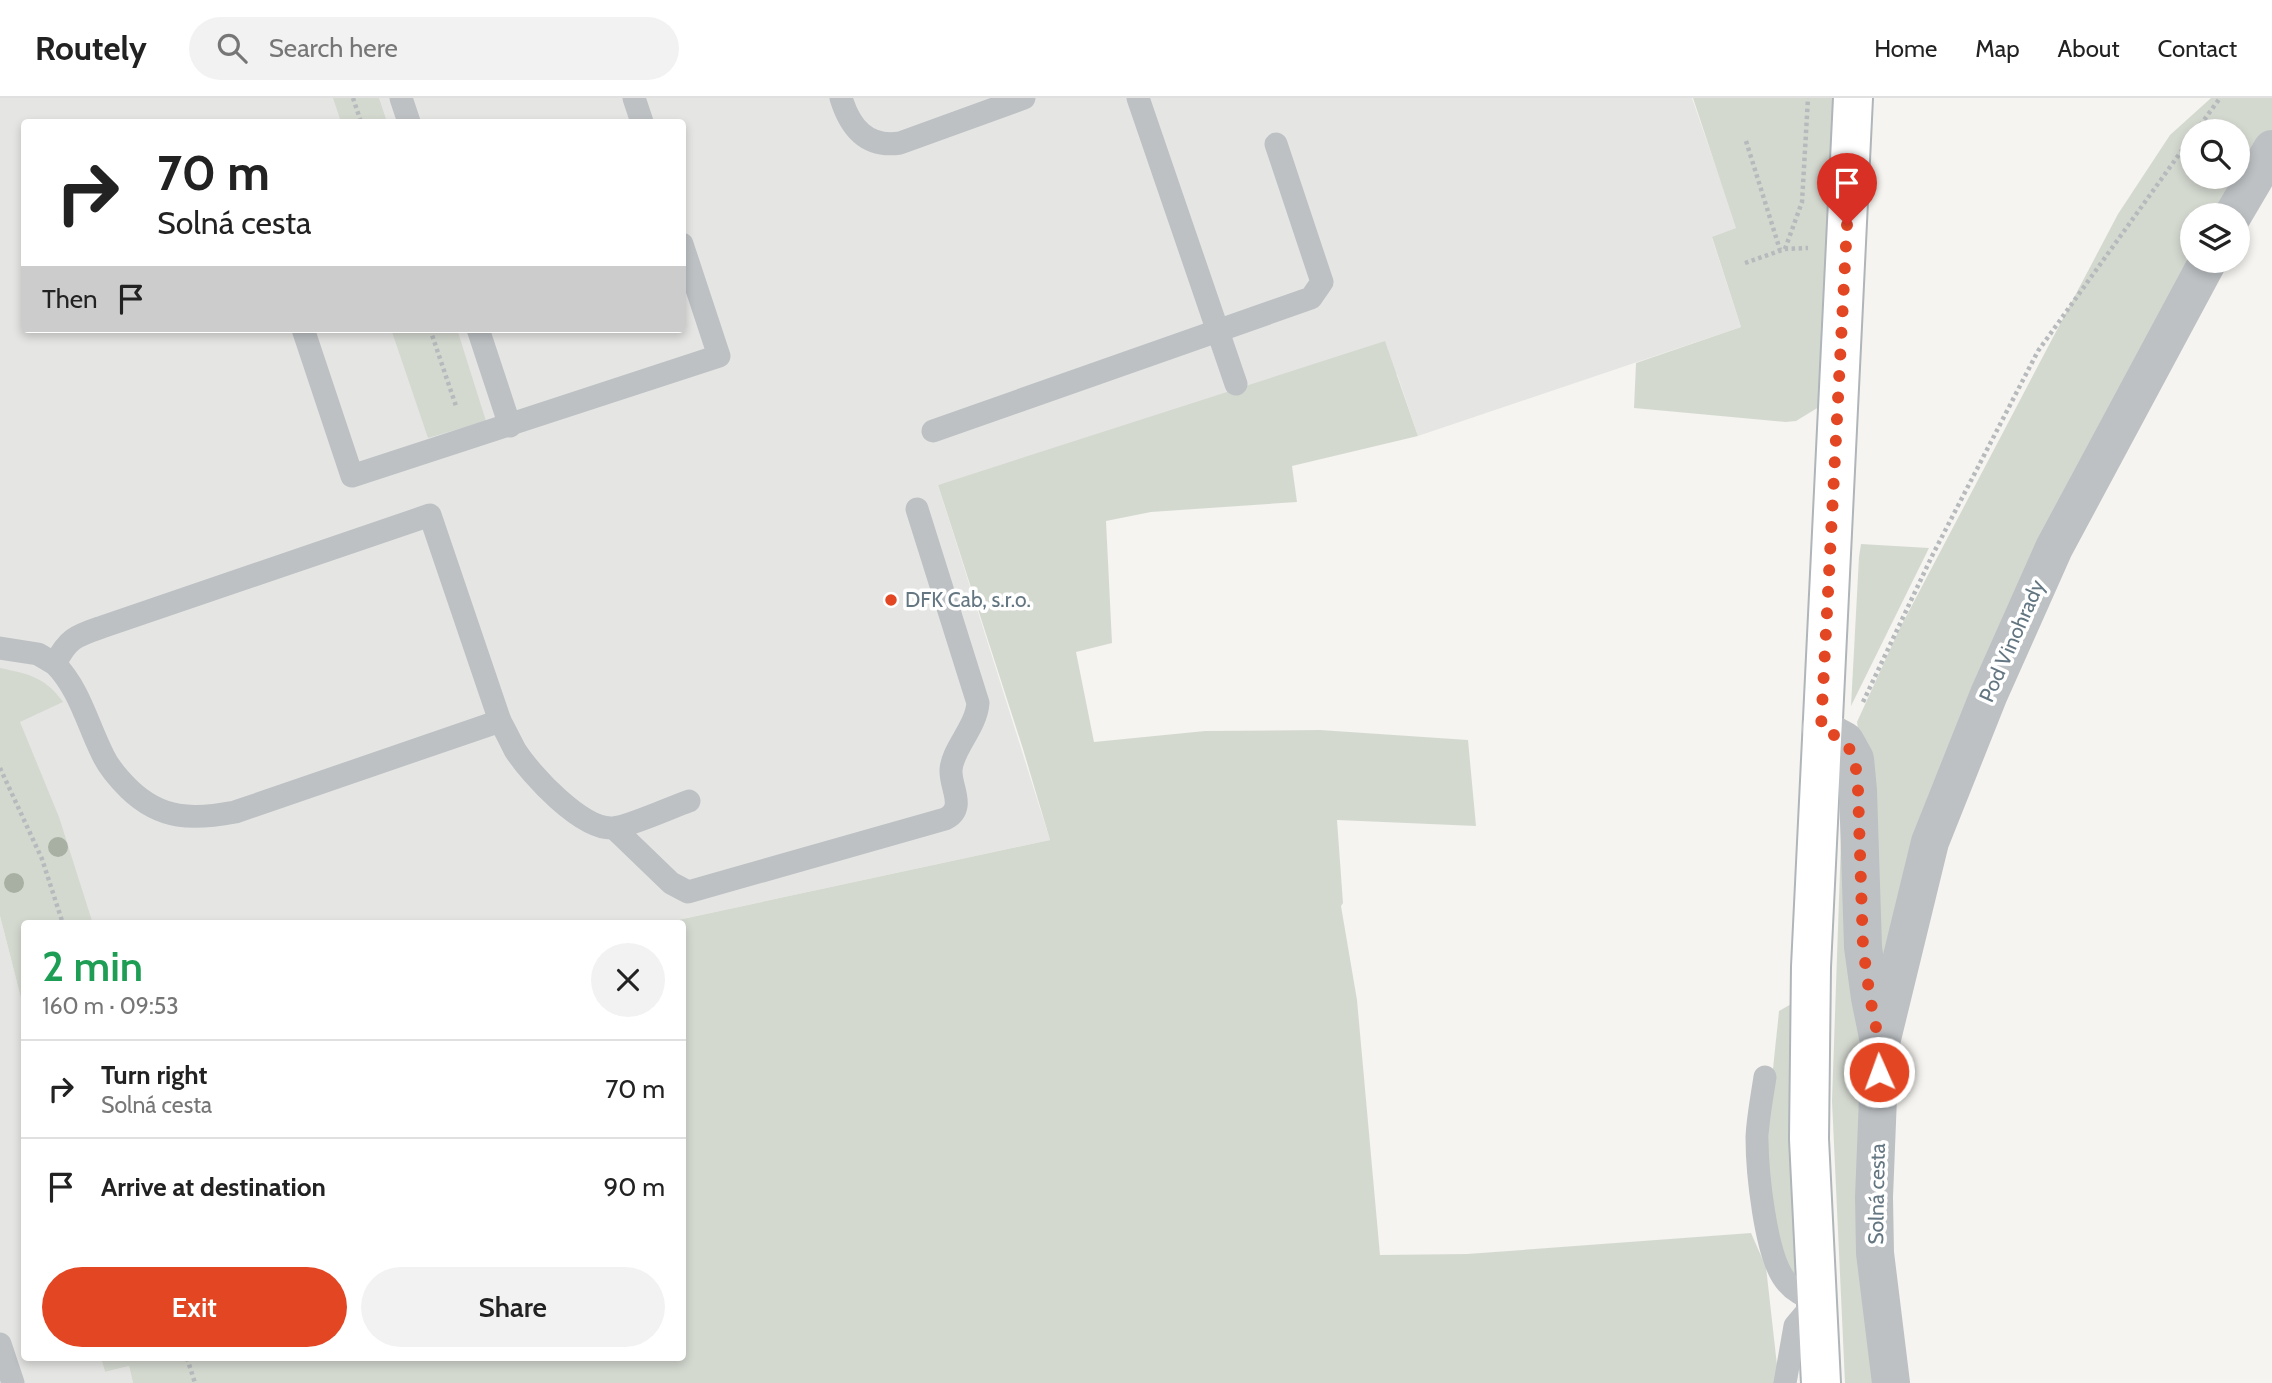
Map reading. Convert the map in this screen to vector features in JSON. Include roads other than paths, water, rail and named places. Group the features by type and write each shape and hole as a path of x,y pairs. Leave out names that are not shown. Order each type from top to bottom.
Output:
{"street":[{"name":"Solná cesta","path":"1821,1383 1809,1139 1811,967 1833,734 1853,98"},
{"path":"2240,203 2272,149"},
{"name":"Pod Vinohrady","path":"1880,1047 1930,842 1989,694 2054,548 2202,273"},
{"name":"Solná cesta","path":"1833,734 1855,759 1858,790 1863,947 1880,1047 1874,1197 1875,1253 1891,1383"}],"lane":[{"path":"401,98 408,119"},
{"path":"634,98 641,119"},
{"path":"841,98 848,120 855,128 866,136 889,144 900,143 1024,98"},
{"path":"1138,98 1236,384"},
{"path":"933,431 1311,298 1322,282 1276,144"},
{"path":"304,333 352,476 719,356 686,256"},
{"path":"479,333 510,426"},
{"path":"615,828 671,883 688,891 945,819 954,813 957,802 951,769 974,720 978,703 917,509"},
{"path":"55,664 67,642 74,637 430,515 500,721 516,750 553,794 583,818 600,827 615,828 689,801"},
{"path":"0,648 38,654 55,664 84,708 103,756 117,777 147,805 183,816 210,817 235,812 500,721"},
{"path":"1765,1077 1757,1137 1764,1215 1771,1249 1784,1280 1793,1289 1816,1301 1795,1326 1785,1383"},
{"path":"0,1344 13,1383"}],"place":[{"name":"DFK Cab, s.r.o.","path":"891,600"}]}
